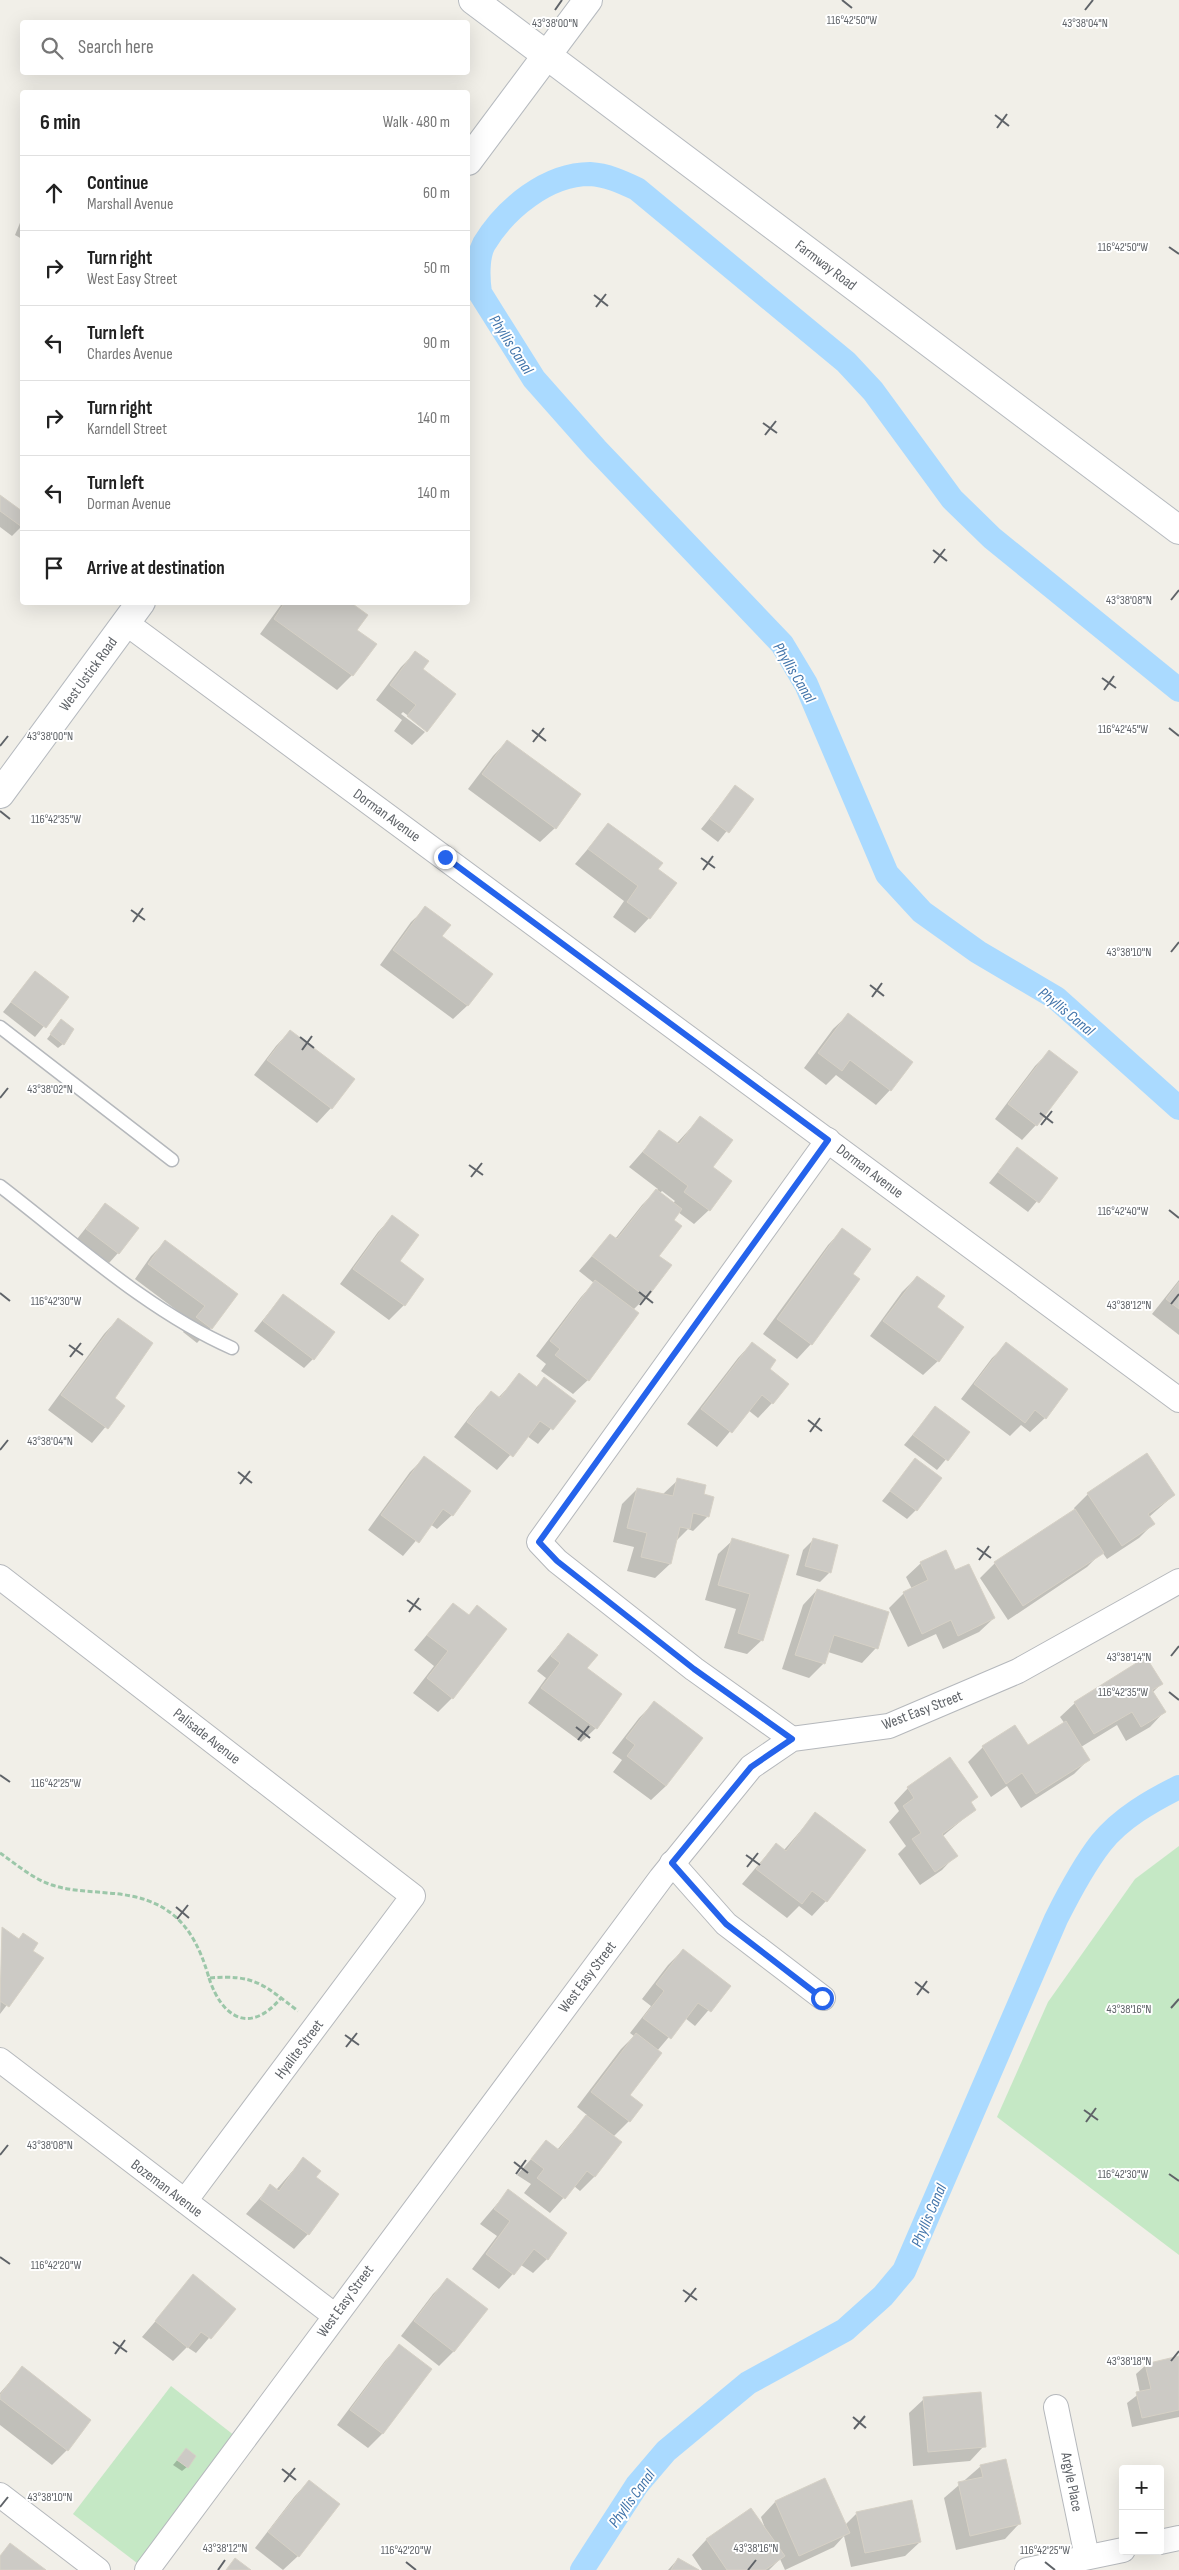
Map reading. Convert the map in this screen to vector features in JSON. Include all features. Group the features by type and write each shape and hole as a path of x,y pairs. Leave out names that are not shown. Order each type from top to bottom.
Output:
{"main road":[{"name":"Farmway Road","path":"473,0 1179,530"},
{"path":"470,158 588,0"},
{"name":"West Ustick Road","path":"0,794 134,613"}],"street":[{"name":"Dorman Avenue","path":"134,613 828,1140 1179,1400"},
{"path":"792,1739 694,1669 557,1561 539,1542 828,1140"},
{"name":"Palisade Avenue","path":"0,1577 414,1896"},
{"name":"West Easy Street","path":"147,2570 334,2315 672,1863 751,1767 792,1739 889,1726 1018,1672 1179,1581"},
{"path":"672,1863 726,1924 822,1998"},
{"name":"Hyalite Street","path":"185,2201 414,1896"},
{"name":"Bozeman Avenue","path":"0,2060 334,2315"},
{"name":"Argyle Place","path":"1056,2407 1087,2557"},
{"path":"0,2495 98,2570"},
{"path":"1164,2541 1179,2538"},
{"path":"1027,2570 1119,2551"}],"lane":[{"path":"0,1027 172,1160"},
{"path":"0,1186 147,1299 202,1335 232,1348"}],"path":[{"path":"0,1853 51,1885 81,1891 140,1896 164,1908 185,1924 193,1935 220,2005 235,2016 256,2017 274,2007 281,1998"},
{"path":"209,1978 230,1976 252,1980 281,1998 317,2026"}],"green space":[{"path":"1179,1846 1179,2255 997,2117 1048,2002 1135,1879"},
{"path":"171,2386 235,2436 137,2563 73,2514"}],"building":[{"path":"0,495 20,510 20,526 0,511"},
{"path":"283,605 354,605 368,615 357,630 377,644 353,676 274,619"},
{"path":"415,651 429,661 423,669 456,694 427,732 407,716 416,705 390,685"},
{"path":"507,740 581,794 556,829 482,774"},
{"path":"735,785 754,799 729,833 710,819"},
{"path":"608,823 663,863 658,869 677,883 650,919 627,902 638,886 588,849"},
{"path":"425,906 451,925 442,936 493,974 468,1006 393,950"},
{"path":"35,971 69,997 46,1028 11,1002"},
{"path":"848,1013 913,1062 891,1091 850,1060 842,1071 818,1053"},
{"path":"61,1019 74,1029 64,1045 50,1034"},
{"path":"290,1030 355,1079 332,1109 267,1060"},
{"path":"1049,1050 1078,1072 1037,1126 1008,1104"},
{"path":"700,1116 733,1140 713,1167 732,1181 710,1211 684,1192 688,1186 643,1152 659,1130 679,1144"},
{"path":"1017,1147 1058,1178 1039,1203 998,1172"},
{"path":"656,1189 682,1209 674,1220 682,1226 659,1256 672,1265 647,1298 592,1256 610,1234 617,1239"},
{"path":"105,1203 139,1228 119,1254 86,1229"},
{"path":"392,1215 419,1235 400,1261 424,1279 405,1306 353,1269"},
{"path":"842,1228 871,1249 853,1274 860,1279 812,1345 777,1319"},
{"path":"165,1240 238,1294 212,1329 196,1317 205,1306 148,1264"},
{"path":"917,1276 945,1296 937,1307 964,1327 939,1362 883,1321"},
{"path":"595,1280 639,1313 589,1381 555,1355 560,1349 550,1341"},
{"path":"1179,1282 1179,1309 1166,1299"},
{"path":"283,1294 335,1332 314,1360 263,1321"},
{"path":"118,1318 153,1343 115,1398 125,1406 108,1429 61,1395"},
{"path":"752,1342 776,1360 770,1369 789,1384 773,1404 762,1395 732,1433 701,1409"},
{"path":"1006,1342 1068,1389 1046,1419 1035,1410 1025,1423 974,1384"},
{"path":"519,1373 537,1387 544,1377 576,1401 553,1430 540,1421 513,1457 467,1422 491,1391 500,1398"},
{"path":"935,1406 970,1432 948,1461 913,1435"},
{"path":"1147,1453 1175,1495 1148,1514 1155,1524 1122,1546 1087,1493"},
{"path":"424,1456 471,1491 453,1516 443,1509 419,1543 381,1515"},
{"path":"915,1458 942,1478 917,1511 890,1491"},
{"path":"677,1478 706,1485 704,1494 714,1497 709,1517 693,1513 690,1529 680,1527 671,1564 641,1557 647,1533 627,1528 637,1488 673,1496"},
{"path":"1075,1509 1104,1553 1023,1606 994,1562"},
{"path":"732,1538 789,1555 763,1641 738,1633 750,1594 718,1585"},
{"path":"813,1538 838,1545 831,1573 805,1566"},
{"path":"946,1550 955,1570 969,1564 995,1618 958,1636 951,1620 922,1634 903,1592 928,1580 920,1562"},
{"path":"817,1589 889,1612 878,1649 834,1635 825,1664 795,1655"},
{"path":"453,1603 469,1615 477,1605 507,1629 453,1699 427,1678 448,1651 427,1635"},
{"path":"568,1633 598,1655 587,1668 622,1694 597,1729 541,1688 560,1663 551,1656"},
{"path":"1146,1657 1163,1684 1152,1690 1166,1712 1141,1727 1132,1712 1094,1734 1074,1702"},
{"path":"654,1701 703,1738 666,1786 627,1756 635,1745 626,1738"},
{"path":"1066,1721 1090,1760 1036,1794 1022,1773 1006,1784 982,1746 1015,1725 1028,1745"},
{"path":"950,1757 978,1797 971,1802 976,1810 942,1834 958,1856 935,1872 912,1839 921,1833 903,1806 914,1798 907,1787"},
{"path":"815,1812 866,1850 827,1902 812,1891 802,1904 756,1869 776,1843 786,1851"},
{"path":"2,1927 19,1939 23,1933 38,1943 33,1951 44,1958 9,2007 0,2001"},
{"path":"683,1949 731,1986 711,2012 698,2003 671,2039 643,2018 664,1991 656,1984"},
{"path":"636,2033 662,2053 630,2095 643,2105 630,2122 591,2092"},
{"path":"586,2115 622,2142 595,2177 587,2171 565,2199 537,2178 544,2169 531,2159 546,2140 559,2150"},
{"path":"303,2157 321,2171 316,2177 339,2194 309,2235 260,2199 270,2184 279,2191"},
{"path":"508,2189 567,2233 548,2260 534,2249 514,2275 486,2254 510,2221 494,2209"},
{"path":"193,2274 236,2309 211,2339 201,2332 188,2348 155,2321"},
{"path":"447,2278 488,2309 454,2352 414,2321"},
{"path":"399,2344 432,2369 383,2434 350,2410"},
{"path":"1179,2356 1179,2410 1142,2418 1136,2392 1151,2389 1145,2364"},
{"path":"22,2366 91,2420 68,2451 0,2399 0,2395"},
{"path":"981,2392 986,2447 928,2452 923,2397"},
{"path":"186,2448 196,2456 188,2468 177,2460"},
{"path":"1006,2459 1021,2524 970,2536 958,2482 983,2477 980,2465"},
{"path":"825,2478 850,2533 799,2556 775,2501"},
{"path":"309,2480 340,2504 299,2557 268,2532"},
{"path":"912,2500 921,2542 865,2553 856,2512"},
{"path":"751,2508 785,2556 765,2570 727,2570 706,2539"},
{"path":"10,2543 46,2570 0,2570 0,2556"},
{"path":"235,2558 251,2570 226,2570"},
{"path":"678,2558 699,2570 671,2570"}],"waterway":[{"name":"Phyllis Canal","path":"1179,690 992,538 952,499 873,391 846,362 637,189 614,179 590,174 558,180 543,187 515,206 503,218 484,244 479,262 480,293 534,379 596,449 782,644 806,684 887,874 922,912 978,952 1056,998 1179,1108"},
{"name":"Phyllis Canal","path":"582,2570 637,2485 666,2451 748,2383 845,2330 883,2296 904,2271 1056,1919 1077,1880 1088,1861 1109,1834 1147,1804 1179,1787"}],"route":[{"path":"445,857 828,1140 539,1542 557,1561 694,1669 792,1739 751,1767 672,1863 726,1924 822,1998"}]}
